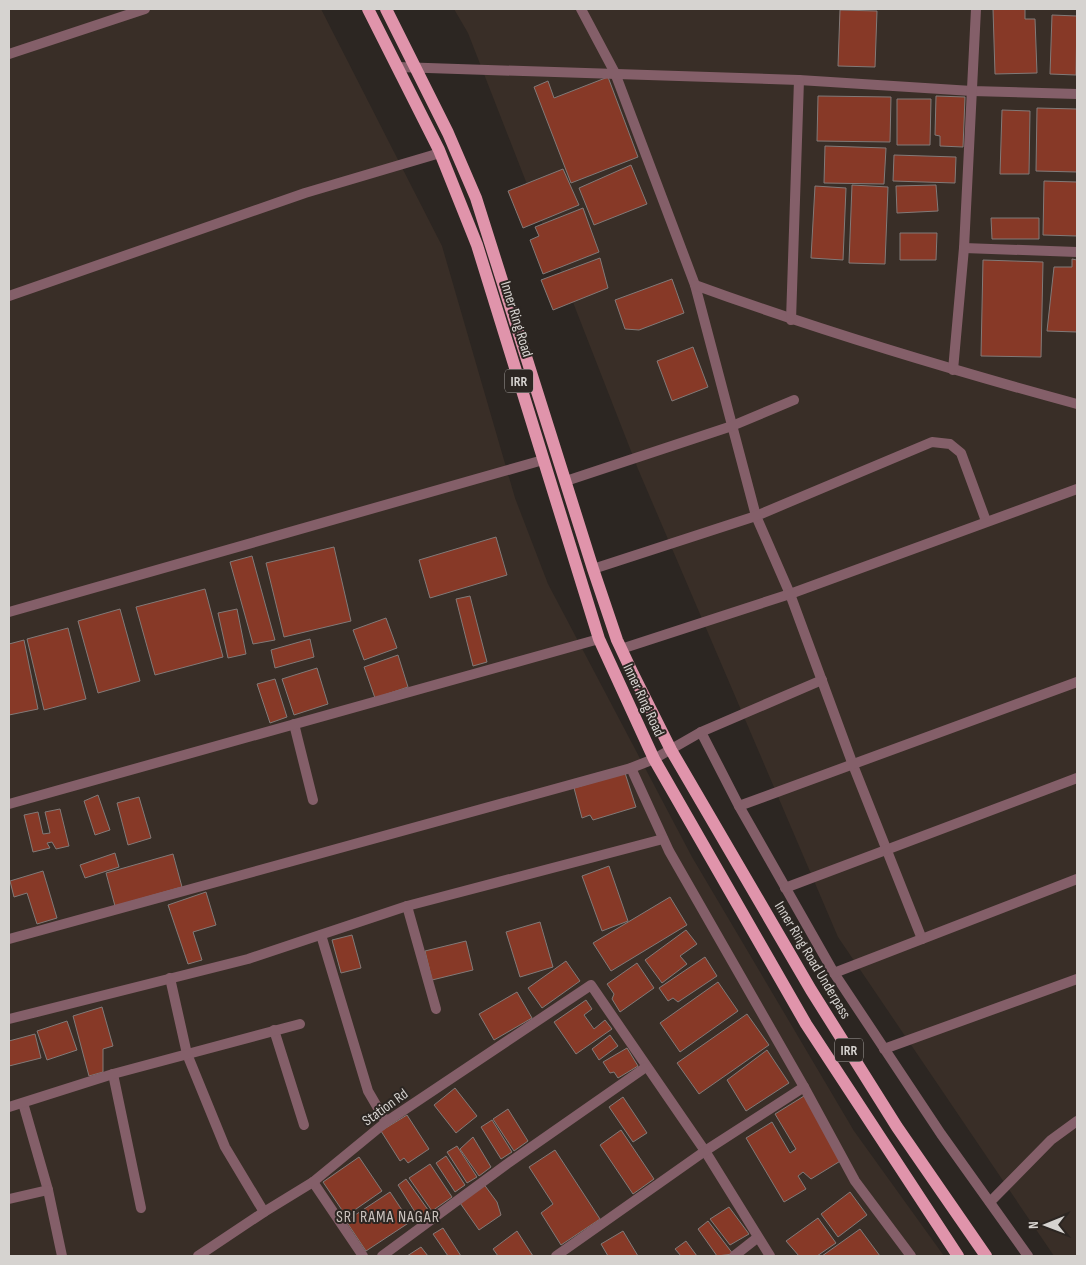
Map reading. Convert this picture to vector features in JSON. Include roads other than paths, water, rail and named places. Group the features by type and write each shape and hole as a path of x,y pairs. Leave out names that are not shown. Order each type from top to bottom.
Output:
{"main road":[{"name":"Inner Ring Road","path":"368,9 440,153 477,245 598,640 654,759"},
{"name":"Inner Ring Road","path":"386,9 448,133 484,220 566,482 622,649 671,750"},
{"name":"Inner Ring Road Underpass","path":"671,750 816,998 897,1127 986,1256"},
{"name":"IRR","path":"654,759 806,1024 958,1256"}],"street":[{"path":"9,54 145,9"},
{"path":"581,9 615,73 695,285 756,516 790,594 852,766 922,939"},
{"path":"953,370 964,248 976,9"},
{"path":"398,67 799,80 972,91 1077,94"},
{"path":"791,320 799,80"},
{"path":"9,296 305,193 440,153"},
{"path":"964,248 1077,252"},
{"path":"695,285 791,320 953,370 1077,404"},
{"path":"566,482 732,426 794,400"},
{"path":"594,568 756,516 932,442 950,444 961,453 986,521"},
{"path":"9,612 543,460"},
{"path":"622,649 790,594 1077,489"},
{"path":"9,804 598,640"},
{"path":"9,939 631,768 654,759 701,732 822,680"},
{"path":"739,806 1077,682"},
{"path":"294,724 313,800"},
{"path":"701,732 739,806 834,973 941,1134 1028,1256"},
{"path":"631,768 663,839 804,1087 855,1181 911,1256"},
{"path":"785,888 886,852 1077,778"},
{"path":"9,1019 248,959 407,906 663,839"},
{"path":"834,973 1077,879"},
{"path":"407,906 436,1010"},
{"path":"322,935 368,1090 386,1122"},
{"path":"170,978 187,1054 225,1147 264,1212"},
{"path":"884,1048 1077,979"},
{"name":"Station Rd","path":"198,1256 313,1182 386,1122 591,985 646,1067"},
{"path":"9,1107 113,1074 300,1024"},
{"path":"274,1030 304,1125"},
{"path":"382,1256 506,1164 646,1067 704,1151 770,1256"},
{"path":"113,1074 141,1208"},
{"path":"556,1256 704,1151 804,1087"},
{"path":"23,1103 48,1190 59,1256"},
{"path":"990,1202 1051,1140 1077,1121"},
{"path":"313,1182 362,1256"},
{"path":"9,1199 48,1190"},
{"path":"734,1256 757,1238"}],"district":[{"name":"SRI RAMA NAGAR","path":"388,1216"}]}
